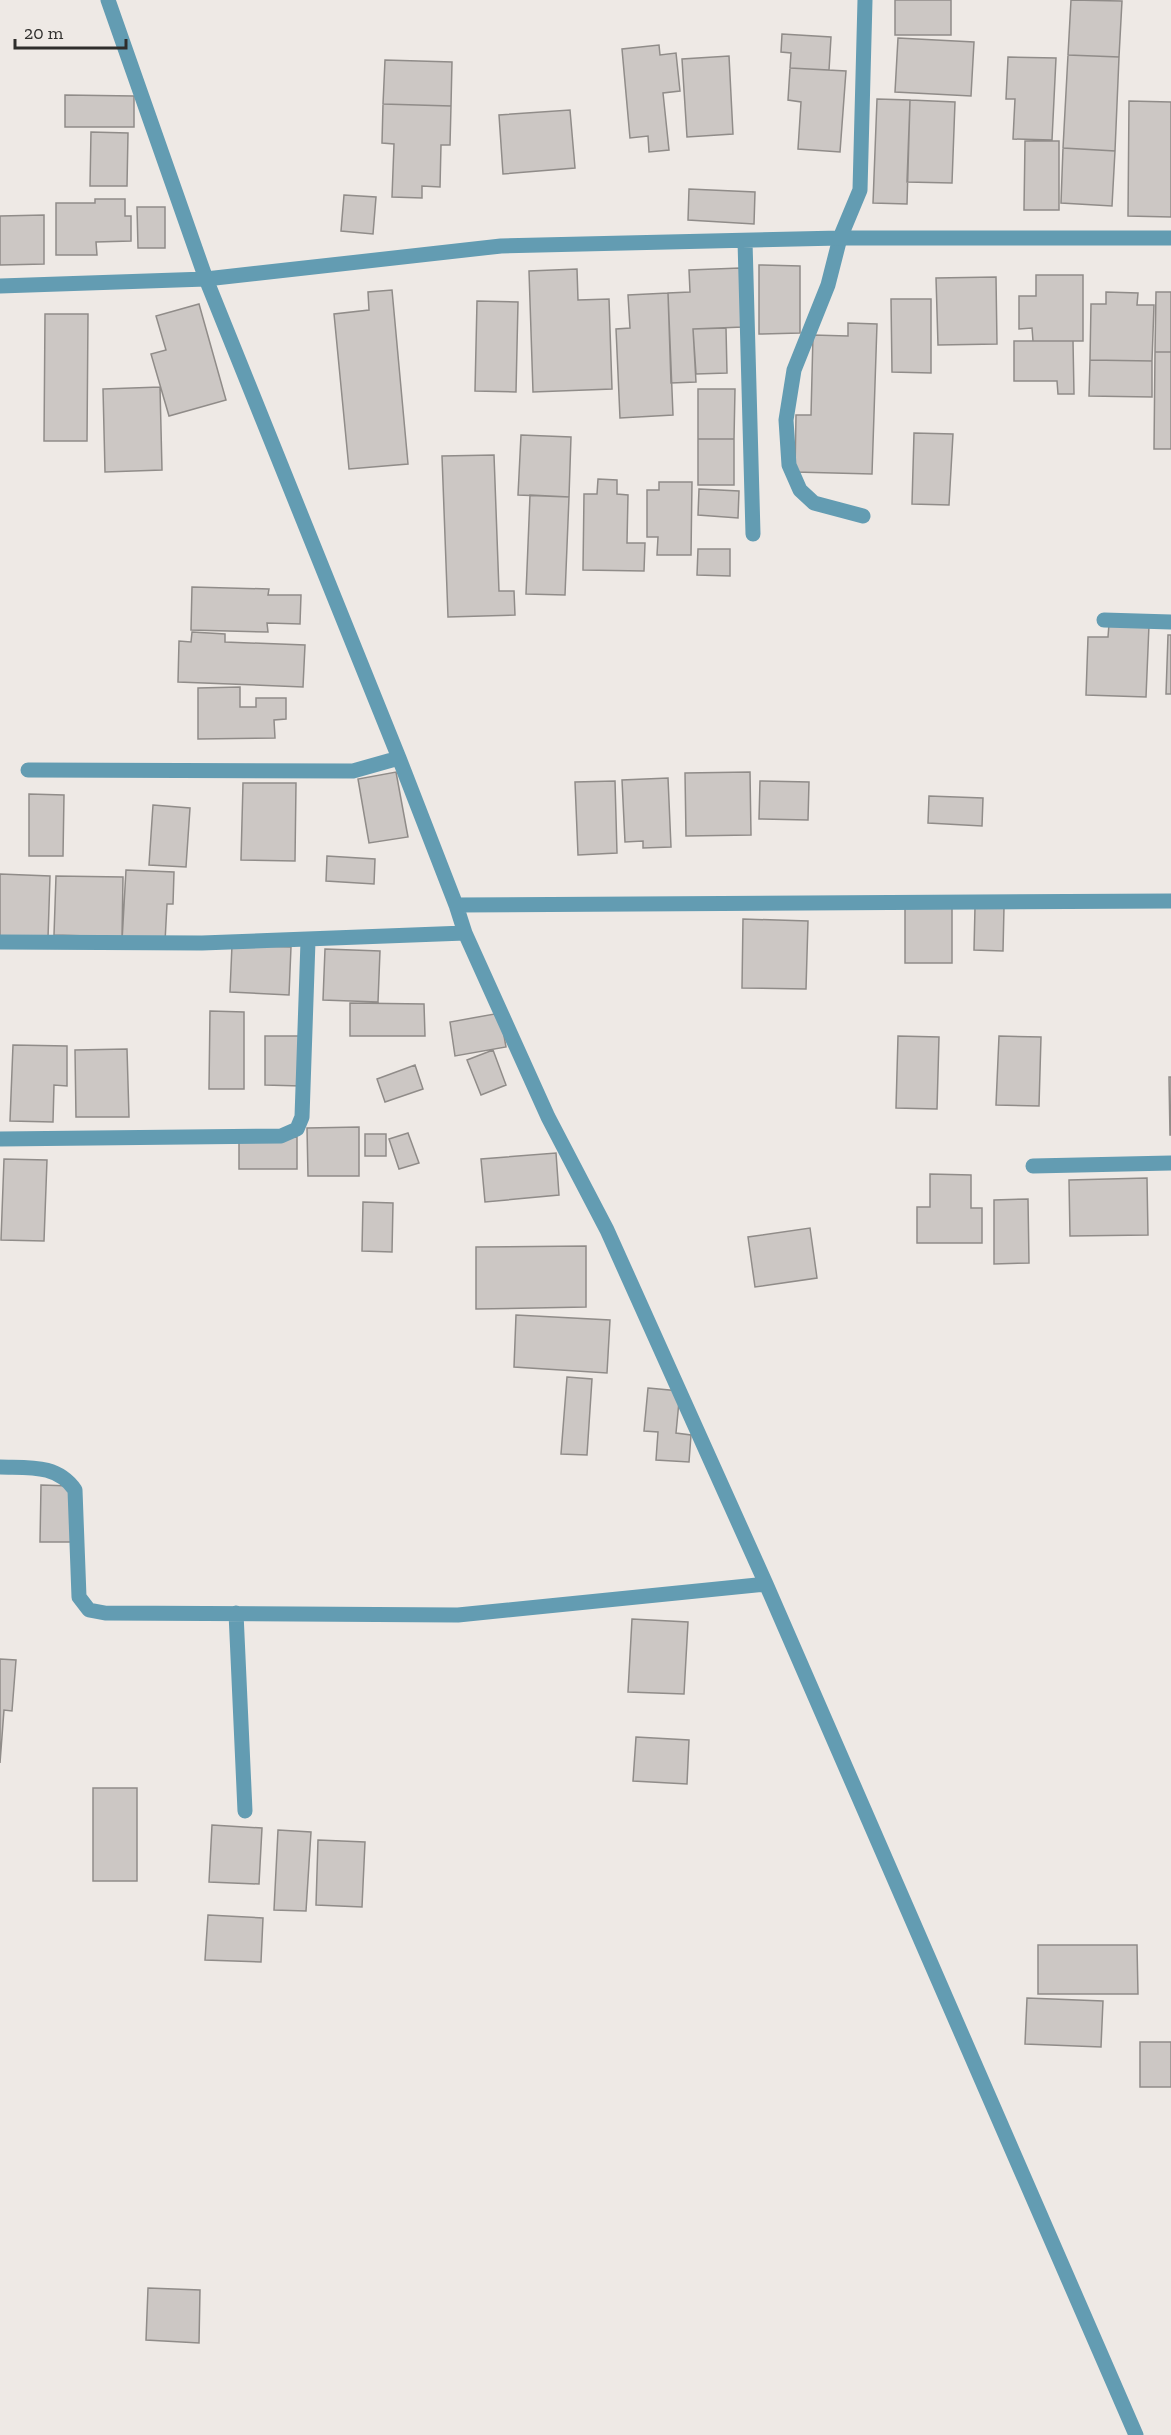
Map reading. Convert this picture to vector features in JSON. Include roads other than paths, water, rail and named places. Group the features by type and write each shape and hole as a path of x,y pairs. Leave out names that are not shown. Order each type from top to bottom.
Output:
{"street":[{"path":"108,0 206,279 399,758 465,933 548,1117 607,1230 766,1584 1136,2435"},
{"path":"863,516 814,503 800,490 789,465 786,420 794,370 828,285 840,238 860,190 865,0"},
{"path":"0,286 206,279 501,246 840,238 1171,238"},
{"path":"745,241 753,534"},
{"path":"1104,620 1171,622"},
{"path":"28,770 353,771 399,758"},
{"path":"456,905 1171,901"},
{"path":"0,942 202,943 465,933"},
{"path":"0,1139 281,1136 297,1130 302,1118 308,940"},
{"path":"1033,1166 1171,1162"},
{"path":"0,1467 50,1470 68,1478 75,1490 79,1597 89,1610 105,1613 458,1615 766,1584"},
{"path":"236,1613 245,1811"}]}
